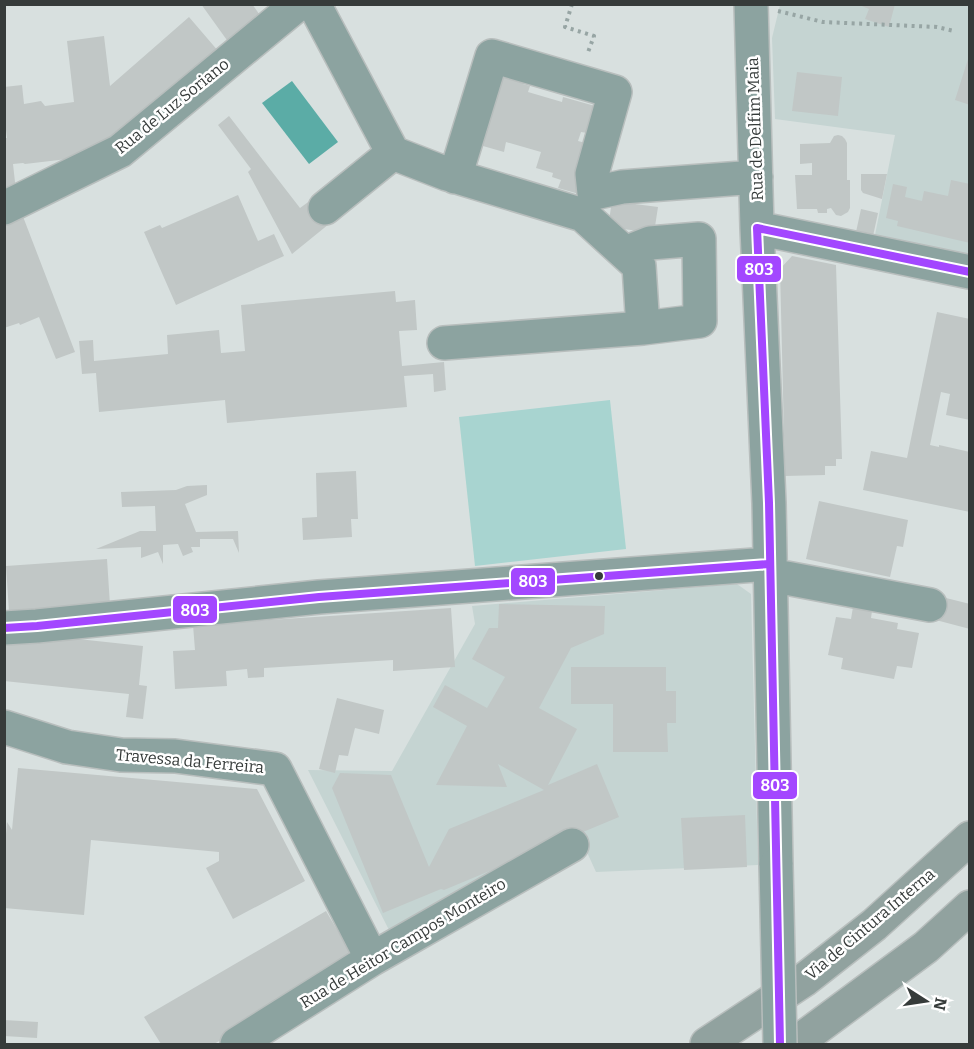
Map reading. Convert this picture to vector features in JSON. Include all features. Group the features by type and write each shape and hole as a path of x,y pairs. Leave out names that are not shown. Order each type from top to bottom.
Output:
{"highway":[{"name":"Via de Cintura Interna","path":"707,1044 804,980 874,925 969,838"},
{"path":"795,1044 926,947 969,907"}],"street":[{"name":"Rua de Luz Soriano","path":"4,208 120,151 298,4"},
{"path":"314,4 393,153 455,177 586,209 639,266 643,328"},
{"name":"Rua de Delfim Maia","path":"756,6 757,228 769,503 780,1044"},
{"path":"455,177 492,56 615,92 592,174 586,209"},
{"path":"325,207 393,153"},
{"path":"586,209 622,187 756,177"},
{"path":"757,228 969,272"},
{"path":"444,343 643,328 700,321 699,239 650,243 625,253"},
{"path":"4,628 319,597 770,569 930,605"},
{"name":"Travessa da Ferreira","path":"4,727 67,747 121,755 175,756 275,769 372,958"},
{"name":"Rua de Heitor Campos Monteiro","path":"237,1044 372,958 572,845"}],"path":[{"path":"572,4 565,27 594,36 578,81"},
{"path":"756,6 823,22 937,27 954,31"}],"shaded area":[{"path":"780,5 969,5 969,255 875,235 895,135 775,119 772,38"},
{"path":"610,400 626,549 475,566 459,417"},
{"path":"737,584 751,594 758,865 596,872 576,828 390,932 308,770 392,771 475,624 472,606"}],"water":[{"path":"292,81 338,142 309,164 262,103"}],"building":[{"path":"201,4 252,4 262,18 229,43"},
{"path":"857,4 895,4 889,27 865,19 869,9"},
{"path":"189,17 219,52 101,155 13,164 16,191 4,193 4,138 7,138 4,87 22,85 24,104 41,101 45,106 74,102 67,41 104,36 110,86"},
{"path":"970,56 970,105 955,100"},
{"path":"797,72 842,77 838,116 792,111"},
{"path":"497,74 524,82 523,84 530,86 528,92 562,102 563,97 595,106 587,133 581,132 578,141 593,145 579,194 558,188 561,180 552,177 553,173 536,168 541,152 506,142 504,152 476,144"},
{"path":"229,116 300,208 311,200 329,224 292,254 248,172 251,169 218,125"},
{"path":"834,136 842,136 847,143 847,180 850,180 848,212 841,216 836,215 831,208 827,209 827,213 818,213 817,209 797,209 795,175 812,175 812,163 800,164 800,144 830,143"},
{"path":"861,174 887,174 882,199 863,193"},
{"path":"951,180 970,184 970,243 897,226 898,221 886,218 893,184 907,187 905,197 922,201 924,191 948,196"},
{"path":"238,195 258,241 274,234 284,256 176,305 144,232 160,225 162,228"},
{"path":"612,201 658,207 654,233 608,227"},
{"path":"861,209 878,213 873,236 856,232"},
{"path":"22,214 75,352 56,359 39,317 20,325 19,323 4,328 4,221"},
{"path":"792,256 836,265 842,459 836,459 836,466 825,466 825,475 785,476 780,269"},
{"path":"395,291 396,302 415,300 417,330 399,331 402,366 444,362 446,390 434,392 433,374 404,376 407,407 227,423 225,400 99,412 96,373 82,374 79,341 93,340 94,361 168,354 167,335 219,330 221,353 245,351 241,305"},
{"path":"937,312 970,319 970,420 946,415 950,394 941,392 930,445 970,452 970,512 863,490 871,451 907,458"},
{"path":"356,471 358,519 351,519 352,537 303,540 302,518 317,517 316,473"},
{"path":"207,485 207,495 185,504 196,532 238,531 239,553 233,539 200,539 200,547 191,547 193,552 183,556 178,544 163,545 163,564 158,552 141,558 141,547 96,549 140,531 156,531 155,506 122,507 121,492 176,490 187,486"},
{"path":"819,501 908,520 903,547 897,546 890,577 806,559"},
{"path":"107,559 110,605 9,612 6,566"},
{"path":"938,596 970,604 970,629 932,619"},
{"path":"499,604 605,606 604,634 571,648 539,708 577,729 548,785 597,764 619,817 383,913 332,788 340,773 391,775 429,867 449,829 544,790 498,764 507,787 436,785 467,726 433,707 445,685 487,708 505,677 472,659 489,628 498,628"},
{"path":"853,607 872,611 871,618 898,623 897,629 919,633 912,668 897,666 894,679 841,669 843,658 828,655 836,617 851,619"},
{"path":"451,608 455,667 393,671 393,660 264,668 264,677 248,678 247,669 226,671 227,686 175,689 173,651 195,650 193,625"},
{"path":"4,631 143,646 139,685 147,686 143,719 126,717 129,694 4,681"},
{"path":"571,667 666,667 666,691 676,691 676,723 667,723 668,752 613,752 613,704 571,704"},
{"path":"337,698 384,710 379,734 355,728 348,756 339,755 335,773 319,769"},
{"path":"18,768 257,789 305,881 233,919 206,868 219,861 219,852 91,840 84,915 4,908 4,835 7,822 12,830"},
{"path":"745,815 747,867 684,870 681,818"},
{"path":"326,911 356,962 214,1044 161,1044 144,1017"},
{"path":"4,1020 38,1022 37,1038 4,1036"}],"transit line":[{"name":"803","path":"780,1044 769,503 757,228 970,272"},
{"name":"803","path":"4,628 319,597 769,564"}]}
